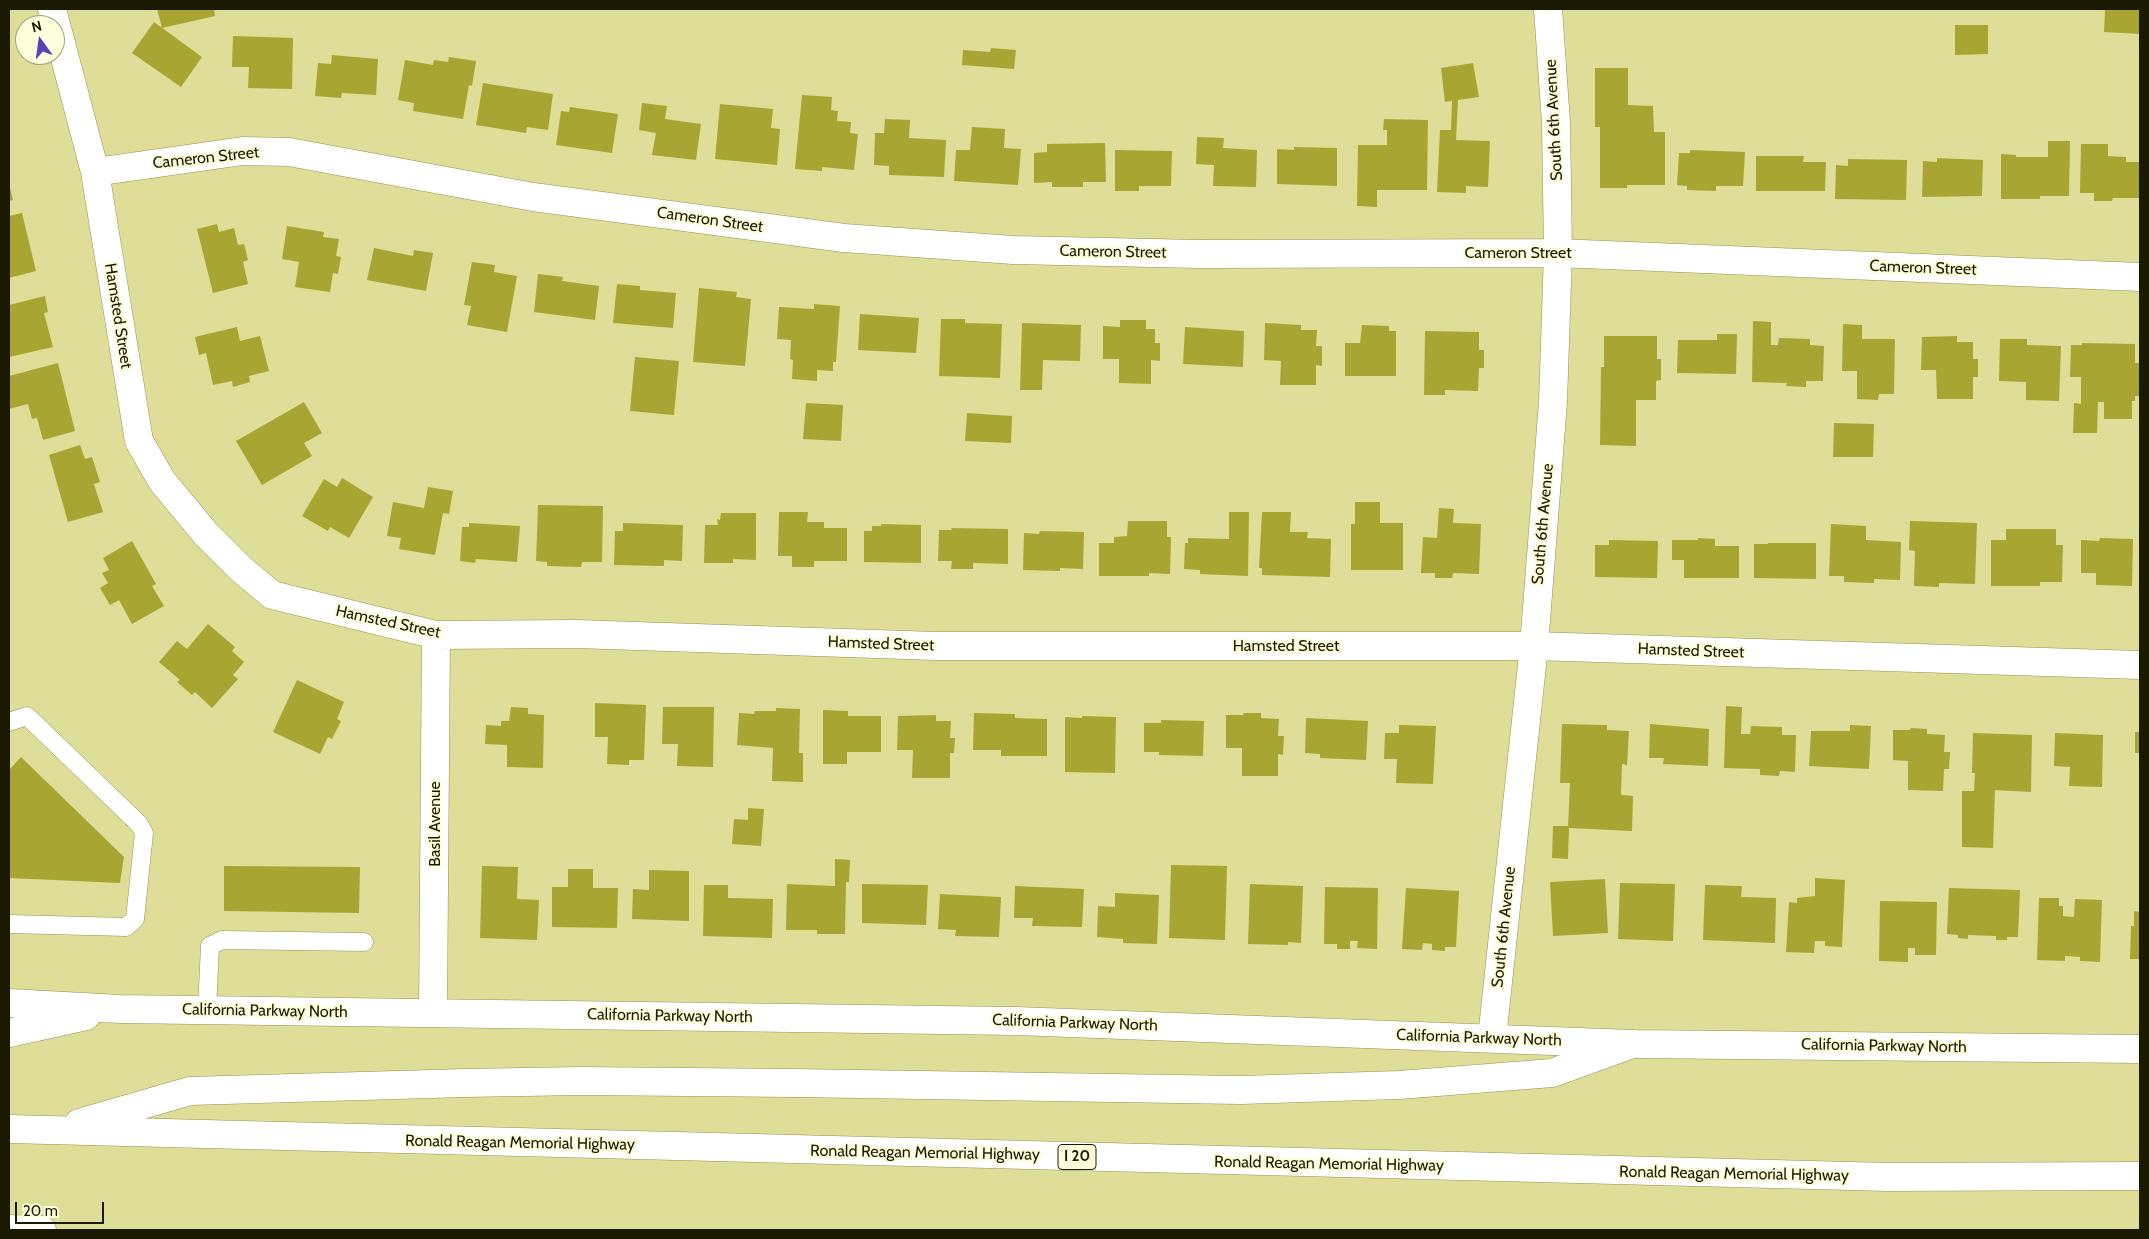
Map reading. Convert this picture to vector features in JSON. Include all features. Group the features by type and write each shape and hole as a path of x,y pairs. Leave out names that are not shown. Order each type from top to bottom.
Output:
{"main road":[{"name":"Hamsted Street","path":"52,9 95,172 139,441 162,481 205,533 241,569 272,595 436,635 576,634 936,646 1534,646 2140,665"},
{"name":"South 6th Avenue","path":"1492,1038 1534,646 1553,402 1558,253 1556,123 1548,9"},
{"name":"Cameron Street","path":"95,172 243,151 289,152 532,196 844,238 1013,250 1179,253 1558,253 2140,277"},
{"name":"Basil Avenue","path":"433,1013 436,635"},
{"name":"California Parkway North","path":"9,1003 120,1009 1016,1021 1632,1044 2140,1049"},
{"path":"9,1033 120,1009"},
{"path":"52,1131 190,1091 580,1081 1241,1090 1398,1085 1552,1073 1632,1044"},
{"name":"Ronald Reagan Memorial Highway","path":"9,1130 1890,1178 2140,1176"},
{"path":"9,1230 42,1230"}],"lane":[{"path":"9,722 27,716 140,824 144,833 135,920 126,927 9,924"},
{"path":"207,1010 210,946 222,940 364,942"}],"building":[{"path":"157,9 214,9 215,16 162,28"},
{"path":"2105,9 2140,9 2140,34 2104,32"},
{"path":"154,22 202,57 181,87 132,53"},
{"path":"1955,25 1988,25 1988,54 1955,55"},
{"path":"233,36 293,38 292,89 248,88 249,67 232,67"},
{"path":"991,48 1016,50 1014,69 962,65 963,50 990,52"},
{"path":"332,55 378,59 376,95 342,93 341,98 315,96 318,63 331,64"},
{"path":"449,57 476,61 472,86 469,85 463,119 413,111 414,103 398,100 405,60 433,65 434,60 448,62"},
{"path":"1473,63 1479,97 1458,100 1456,140 1490,141 1488,187 1466,186 1466,193 1437,192 1440,130 1451,130 1452,101 1445,102 1441,68"},
{"path":"1595,68 1628,68 1628,105 1653,106 1654,132 1665,132 1665,185 1627,185 1627,188 1600,188 1600,127 1595,127"},
{"path":"483,83 553,94 548,130 527,127 526,133 476,125"},
{"path":"802,95 832,97 831,110 838,111 837,121 851,122 850,133 858,134 854,170 822,167 822,171 795,169"},
{"path":"642,103 667,106 665,119 701,124 696,160 652,155 656,133 639,130"},
{"path":"720,104 773,109 771,128 780,129 777,165 715,159"},
{"path":"570,107 618,114 612,153 556,145 561,111 569,112"},
{"path":"885,119 910,120 909,138 946,140 944,177 889,175 889,166 874,165 875,133 884,133"},
{"path":"1384,119 1428,120 1427,190 1377,190 1377,207 1357,206 1358,145 1387,145 1387,130 1383,130"},
{"path":"972,127 1005,129 1004,148 1021,149 1018,185 954,181 956,150 970,150"},
{"path":"1197,137 1224,138 1223,148 1257,150 1256,187 1213,186 1214,165 1196,164"},
{"path":"2048,141 2070,141 2069,196 2040,196 2040,199 2001,199 2001,154 2016,155 2016,157 2048,157"},
{"path":"1105,143 1106,182 1083,182 1083,187 1052,187 1052,182 1034,183 1034,153 1047,152 1047,144"},
{"path":"2081,144 2108,144 2108,156 2126,157 2126,162 2140,162 2140,198 2113,198 2112,201 2094,201 2094,193 2080,193"},
{"path":"1294,147 1337,148 1337,186 1277,184 1277,149 1294,150"},
{"path":"1115,150 1172,151 1171,186 1139,186 1139,191 1115,191"},
{"path":"1690,150 1745,152 1743,186 1716,186 1716,191 1687,190 1687,186 1677,185 1679,153 1690,153"},
{"path":"1756,156 1804,156 1803,162 1826,162 1825,191 1756,191"},
{"path":"1937,158 1983,160 1982,196 1922,197 1923,161 1937,162"},
{"path":"1848,159 1907,160 1906,200 1835,199 1836,165 1848,166"},
{"path":"9,184 13,200 9,201"},
{"path":"22,213 36,271 9,278 9,216"},
{"path":"217,224 219,232 234,228 238,245 244,244 248,260 243,262 248,284 213,293 197,229"},
{"path":"287,226 324,232 323,237 339,239 336,256 341,257 338,274 333,273 330,292 295,287 299,262 282,259"},
{"path":"374,248 413,256 414,250 433,253 426,291 367,280"},
{"path":"472,262 495,265 494,272 517,276 507,332 467,325 471,306 464,305"},
{"path":"538,274 563,277 562,281 599,286 595,320 534,312"},
{"path":"617,284 640,286 640,290 676,293 673,328 613,323"},
{"path":"699,288 737,292 736,297 751,299 745,366 693,362"},
{"path":"45,296 48,312 44,313 53,347 9,357 9,305"},
{"path":"814,304 840,306 836,362 833,362 833,371 817,370 817,381 792,379 791,340 777,339 779,307 814,309"},
{"path":"860,314 919,318 916,353 858,350"},
{"path":"941,319 965,319 965,323 1002,324 1000,378 939,376"},
{"path":"1120,320 1146,320 1146,329 1155,329 1155,343 1160,343 1160,361 1151,360 1151,384 1119,383 1119,359 1103,359 1103,326 1120,327"},
{"path":"1753,321 1771,322 1771,345 1778,345 1779,338 1810,339 1810,345 1824,346 1823,381 1806,381 1806,387 1786,386 1787,383 1752,382"},
{"path":"1022,323 1081,325 1080,361 1043,360 1042,390 1020,390"},
{"path":"1265,323 1301,325 1301,330 1317,330 1316,346 1322,346 1322,366 1316,365 1316,385 1280,385 1281,361 1264,360"},
{"path":"1843,324 1862,325 1862,339 1895,339 1894,394 1879,394 1878,400 1857,399 1857,371 1842,371"},
{"path":"1362,325 1389,326 1389,331 1396,331 1396,376 1345,376 1345,343 1360,343"},
{"path":"237,327 240,341 260,336 269,371 249,376 250,382 233,387 232,381 213,385 206,353 199,355 195,337"},
{"path":"1185,327 1244,331 1243,367 1183,364"},
{"path":"1425,331 1479,332 1479,350 1484,350 1484,368 1479,368 1478,391 1445,390 1445,395 1424,395"},
{"path":"1717,334 1737,334 1736,374 1677,373 1678,340 1717,340"},
{"path":"1604,336 1657,336 1657,359 1661,359 1661,380 1656,381 1656,400 1636,400 1636,446 1600,445 1601,367 1604,367"},
{"path":"1957,336 1957,342 1973,342 1973,359 1978,359 1978,377 1973,377 1973,399 1937,399 1936,370 1921,370 1922,337"},
{"path":"2000,339 2027,339 2027,345 2061,346 2059,401 2026,400 2026,382 1999,381"},
{"path":"2082,343 2135,344 2135,363 2140,363 2139,396 2135,396 2135,401 2132,401 2132,419 2104,419 2104,402 2098,402 2097,433 2073,433 2074,403 2081,404 2081,377 2070,377 2071,345 2082,345"},
{"path":"635,357 679,361 674,415 630,411"},
{"path":"58,363 75,431 43,440 37,418 32,419 28,404 9,409 9,376"},
{"path":"304,402 322,433 304,443 312,456 262,485 236,441"},
{"path":"806,403 843,405 841,441 803,439"},
{"path":"967,413 1012,416 1011,443 965,441"},
{"path":"1834,423 1874,424 1873,457 1833,457"},
{"path":"80,445 85,459 92,457 100,482 94,484 103,512 68,522 49,455"},
{"path":"342,478 373,497 349,538 330,527 328,531 302,516 324,479 337,487"},
{"path":"428,487 453,491 449,514 443,513 435,555 399,549 401,538 387,536 393,502 424,508"},
{"path":"1355,502 1380,502 1380,523 1403,523 1403,570 1351,570 1351,524 1355,524"},
{"path":"538,505 603,506 602,562 582,562 581,567 547,566 547,562 536,561"},
{"path":"1439,508 1454,509 1453,523 1481,524 1479,574 1453,573 1452,578 1435,578 1435,573 1421,573 1423,537 1437,538"},
{"path":"779,512 808,512 807,522 824,522 824,528 847,528 847,561 814,561 814,567 792,567 792,556 778,556"},
{"path":"1229,512 1249,512 1248,576 1200,574 1200,570 1184,569 1185,543 1188,543 1188,538 1229,539"},
{"path":"1262,512 1291,512 1290,532 1308,532 1307,538 1331,539 1330,577 1262,575 1262,568 1259,568"},
{"path":"721,513 756,513 756,560 733,559 733,563 704,563 705,525 718,525 717,519 720,520"},
{"path":"1128,521 1167,521 1167,537 1171,537 1170,574 1149,573 1149,576 1099,576 1099,543 1114,543 1114,537 1127,536"},
{"path":"1910,521 1977,523 1975,584 1939,583 1939,587 1914,586 1915,551 1909,550"},
{"path":"469,523 520,526 517,562 476,559 475,563 460,561 462,527 469,527"},
{"path":"623,523 683,525 682,561 664,560 664,566 614,565 615,531 623,531"},
{"path":"881,524 921,525 921,563 864,562 864,531 872,531 872,526 881,526"},
{"path":"1831,524 1866,526 1866,540 1901,542 1900,580 1874,579 1874,583 1844,582 1844,576 1829,576"},
{"path":"951,528 1008,529 1008,564 973,563 973,569 951,569 952,561 938,561 939,530 952,530"},
{"path":"2006,529 2056,529 2056,545 2063,545 2062,582 2040,582 2040,586 1991,586 1991,540 2006,540"},
{"path":"1040,531 1084,532 1083,569 1060,568 1060,571 1023,570 1024,533 1039,534"},
{"path":"1698,538 1715,539 1715,546 1739,546 1739,578 1684,578 1684,560 1672,560 1672,540 1698,540"},
{"path":"2100,538 2133,539 2132,586 2096,585 2096,573 2081,573 2081,540 2099,541"},
{"path":"1609,540 1658,541 1657,578 1595,577 1595,545 1609,545"},
{"path":"132,541 156,584 152,586 164,606 132,624 119,600 110,605 100,588 108,583 102,573 109,570 103,558"},
{"path":"1816,543 1816,579 1754,578 1754,544"},
{"path":"208,624 235,647 232,651 244,662 233,675 238,679 212,708 195,692 192,695 177,682 180,680 159,662 177,641 187,649"},
{"path":"297,680 344,702 337,719 341,721 332,739 328,737 320,754 273,732"},
{"path":"595,703 646,705 644,760 629,760 629,765 607,764 608,737 595,737"},
{"path":"1726,706 1742,707 1741,734 1750,734 1751,726 1782,727 1782,735 1796,735 1795,772 1780,771 1779,776 1760,775 1760,769 1724,768"},
{"path":"511,707 528,708 528,714 544,715 543,768 507,767 507,745 485,744 486,725 501,726 501,721 509,721"},
{"path":"663,707 714,707 713,767 677,766 678,744 662,744"},
{"path":"776,708 800,709 799,753 803,753 803,782 772,781 773,748 737,745 739,713 754,714 755,711 776,711"},
{"path":"823,710 848,711 848,716 881,716 881,752 847,752 847,764 823,764"},
{"path":"974,713 1015,714 1015,718 1047,719 1047,756 1001,756 1001,750 973,750"},
{"path":"1243,713 1261,713 1261,718 1279,719 1278,736 1284,736 1283,755 1278,754 1278,776 1242,776 1242,748 1226,748 1226,715 1244,715"},
{"path":"936,715 936,721 951,721 950,738 955,738 954,753 950,753 950,778 912,778 913,750 897,750 898,716"},
{"path":"1082,716 1116,717 1115,773 1065,772 1065,717 1082,718"},
{"path":"1306,718 1368,721 1366,760 1320,758 1320,754 1305,753"},
{"path":"1161,720 1204,721 1203,756 1159,755 1159,752 1144,752 1144,723 1161,723"},
{"path":"1562,724 1607,725 1607,730 1629,731 1627,765 1622,764 1621,795 1633,796 1632,831 1569,828 1568,859 1552,858 1553,826 1568,826 1570,783 1560,783"},
{"path":"1650,724 1709,729 1708,766 1663,764 1664,758 1649,758"},
{"path":"1399,725 1436,726 1433,784 1396,783 1397,759 1384,759 1385,733 1399,733"},
{"path":"1850,725 1871,726 1869,769 1809,766 1811,731 1850,731"},
{"path":"1911,728 1927,729 1927,734 1945,735 1944,752 1950,752 1949,769 1944,769 1943,791 1908,790 1908,761 1893,760 1893,730 1910,730"},
{"path":"2135,732 2140,732 2140,753 2135,753"},
{"path":"1973,733 2032,735 2031,792 1995,790 1993,848 1962,847 1962,791 1974,791 1975,773 1972,773"},
{"path":"2055,733 2103,735 2102,787 2069,786 2070,767 2054,766"},
{"path":"21,757 124,857 120,883 9,878 9,770"},
{"path":"748,808 764,809 761,846 732,844 734,819 748,820"},
{"path":"835,859 850,860 849,882 846,882 845,934 817,934 817,930 786,930 787,884 835,886"},
{"path":"1171,865 1227,866 1225,940 1169,938"},
{"path":"224,866 360,867 359,913 224,911"},
{"path":"482,866 518,867 517,899 539,900 537,940 480,938"},
{"path":"568,869 593,869 593,888 618,888 617,928 552,927 552,887 568,887"},
{"path":"649,870 689,871 689,921 632,919 633,889 649,890"},
{"path":"1815,878 1845,880 1842,947 1825,946 1825,941 1815,941 1814,953 1786,952 1789,902 1797,903 1797,898 1815,896"},
{"path":"1605,879 1608,933 1553,936 1550,882"},
{"path":"1620,883 1675,884 1673,941 1618,939"},
{"path":"862,884 928,885 926,925 862,923"},
{"path":"1250,884 1303,886 1301,943 1288,942 1288,945 1248,944"},
{"path":"704,885 728,885 728,898 773,899 772,938 703,936"},
{"path":"1705,885 1742,886 1741,897 1776,898 1775,943 1703,940"},
{"path":"1015,886 1084,889 1082,927 1032,926 1033,918 1014,918"},
{"path":"1325,887 1378,888 1377,949 1357,948 1358,941 1350,941 1350,949 1337,949 1337,944 1324,944"},
{"path":"1406,888 1459,891 1456,947 1445,947 1445,951 1432,950 1432,944 1423,943 1422,950 1402,949"},
{"path":"1949,888 2020,890 2018,937 1996,940 1996,936 1968,935 1968,939 1958,938 1958,935 1947,934"},
{"path":"1115,893 1159,895 1157,944 1123,943 1123,939 1097,937 1098,906 1115,907"},
{"path":"940,894 1001,897 999,937 955,936 956,930 938,929"},
{"path":"2039,898 2059,898 2059,906 2063,906 2063,916 2074,917 2075,899 2102,900 2100,962 2080,961 2080,957 2065,956 2065,961 2037,960"},
{"path":"1880,901 1937,902 1936,955 1915,955 1915,948 1908,948 1908,962 1879,961"},
{"path":"2134,911 2140,912 2140,959 2130,959 2131,926 2134,926"}]}
